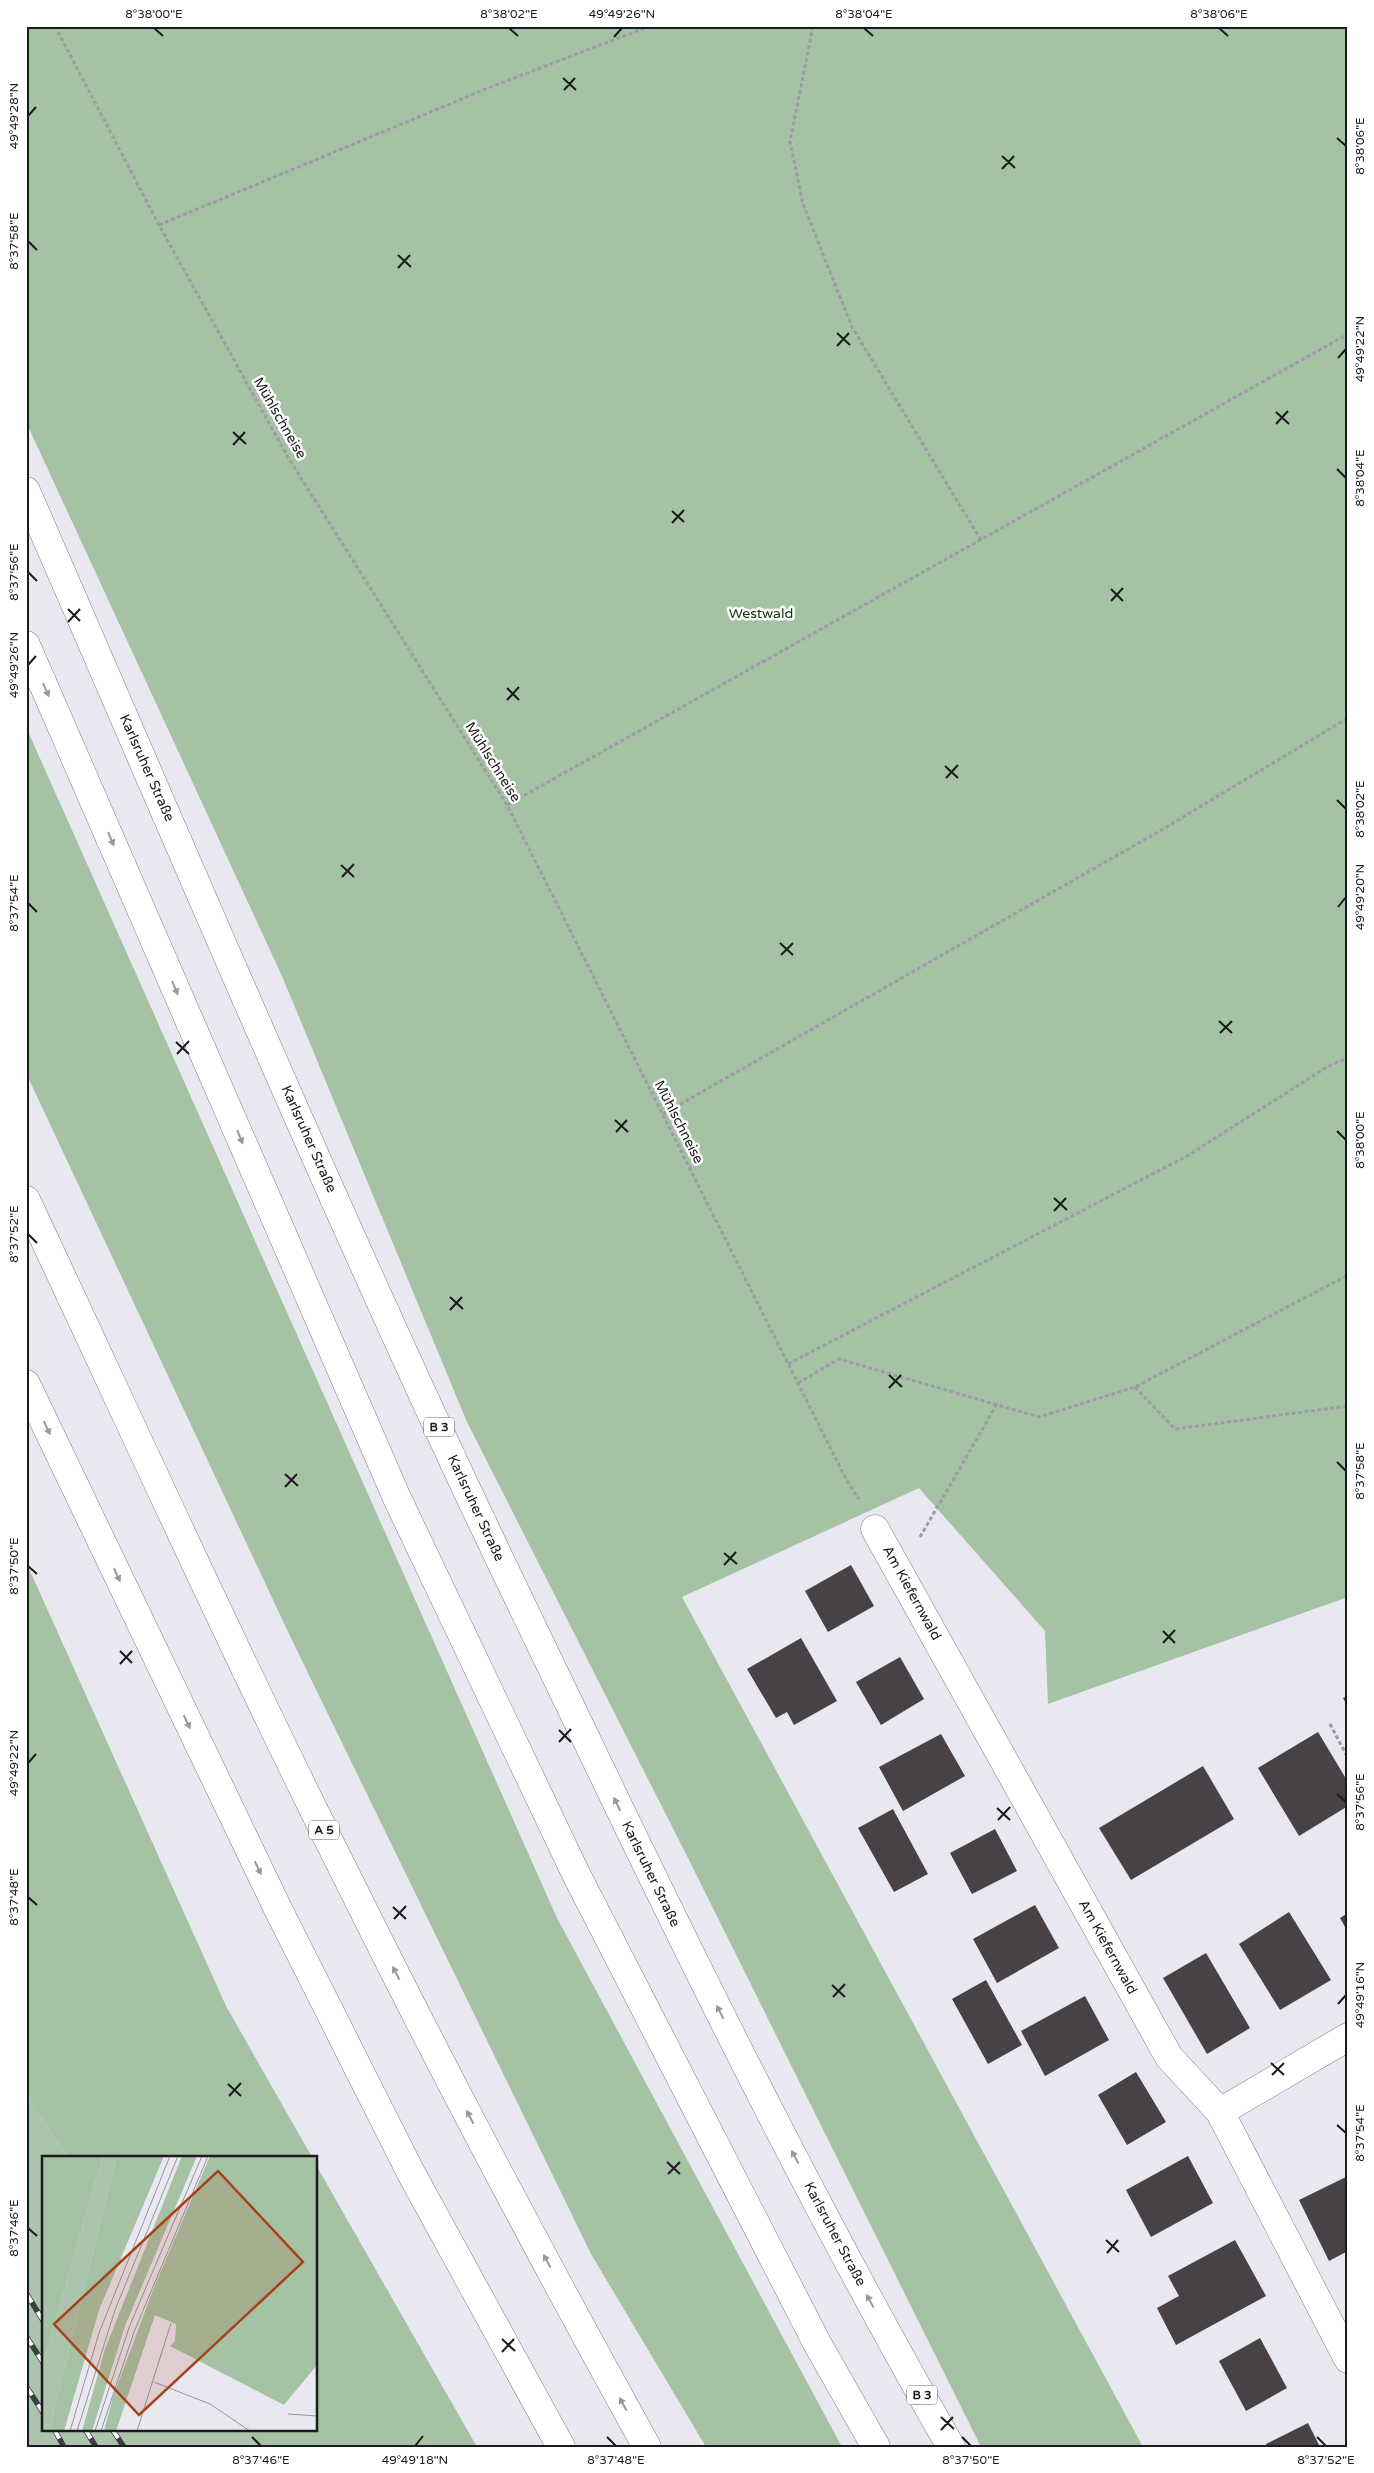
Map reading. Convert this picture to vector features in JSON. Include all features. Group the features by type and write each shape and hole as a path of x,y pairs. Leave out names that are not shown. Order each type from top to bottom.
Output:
{"main road":[{"name":"Karlsruher Straße","path":"26,491 301,1120 465,1485 655,1883 732,2036 892,2344 952,2447"},
{"path":"26,645 396,1498 576,1874 818,2345 876,2447"},
{"name":"A 5","path":"26,1200 196,1564 350,1884 476,2128 647,2447"},
{"path":"26,1384 282,1918 411,2173 561,2447"},
{"name":"Am Kiefernwald","path":"875,1528 1170,2057 1220,2112 1348,2359"},
{"path":"1220,2112 1348,2037"}],"path":[{"name":"Mühlschneise","path":"55,26 159,225 289,459 507,805 846,1480 875,1528"},
{"path":"159,225 488,88 650,26"},
{"path":"813,26 790,142 803,204 852,326 981,540"},
{"path":"507,805 1348,334"},
{"path":"663,1114 1158,832 1348,718"},
{"path":"788,1364 1187,1156 1327,1067 1348,1058"},
{"path":"798,1383 839,1359 1038,1417 1135,1387 1348,1274"},
{"path":"1135,1387 1175,1429 1348,1406"},
{"path":"900,1571 997,1404"},
{"path":"1330,1724 1348,1758"}],"green space":[{"name":"Westwald","path":"26,26 1348,26 1348,1597 1048,1704 1045,1631 919,1488 682,1597 1143,2447 981,2447 688,1858 467,1422 282,976 26,422"},
{"path":"26,727 557,1918 842,2447 706,2447 591,2254 289,1634 26,1073"},
{"path":"26,1562 226,2006 311,2156 67,2156 26,2093"},
{"path":"26,2093 67,2156 42,2156 42,2430 246,2430 256,2447 26,2447"},
{"path":"318,2169 477,2447 256,2447 246,2430 318,2430"}],"building":[{"path":"851,1565 874,1606 828,1632 805,1591"},
{"path":"801,1638 837,1701 794,1725 787,1712 776,1718 747,1669"},
{"path":"900,1657 924,1699 881,1725 856,1682"},
{"path":"1348,1696 1348,1707 1343,1698"},
{"path":"1318,1732 1348,1782 1348,1806 1299,1836 1258,1768"},
{"path":"941,1734 965,1776 903,1811 879,1767"},
{"path":"1203,1766 1234,1819 1131,1880 1099,1828"},
{"path":"893,1809 928,1874 894,1892 858,1828"},
{"path":"995,1829 1017,1871 972,1894 950,1853"},
{"path":"1035,1905 1059,1948 997,1983 973,1939"},
{"path":"1289,1912 1331,1980 1280,2010 1239,1944"},
{"path":"1348,1913 1348,1932 1340,1918"},
{"path":"1206,1953 1250,2028 1207,2054 1163,1978"},
{"path":"986,1980 1022,2045 988,2064 952,1999"},
{"path":"1085,1996 1109,2040 1045,2076 1021,2031"},
{"path":"1136,2072 1166,2122 1127,2145 1098,2095"},
{"path":"1188,2156 1213,2203 1151,2237 1126,2190"},
{"path":"1348,2176 1348,2251 1329,2261 1299,2200"},
{"path":"1235,2240 1266,2296 1176,2345 1157,2308 1179,2296 1168,2276"},
{"path":"1260,2338 1287,2388 1246,2411 1219,2361"},
{"path":"1308,2423 1320,2447 1268,2447 1266,2444"}],"railway":[{"path":"26,2293 42,2319"},
{"path":"26,2336 42,2361"},
{"path":"26,2386 42,2411"},
{"path":"55,2430 64,2447"},
{"path":"86,2430 96,2447"},
{"path":"113,2430 124,2447"}]}
